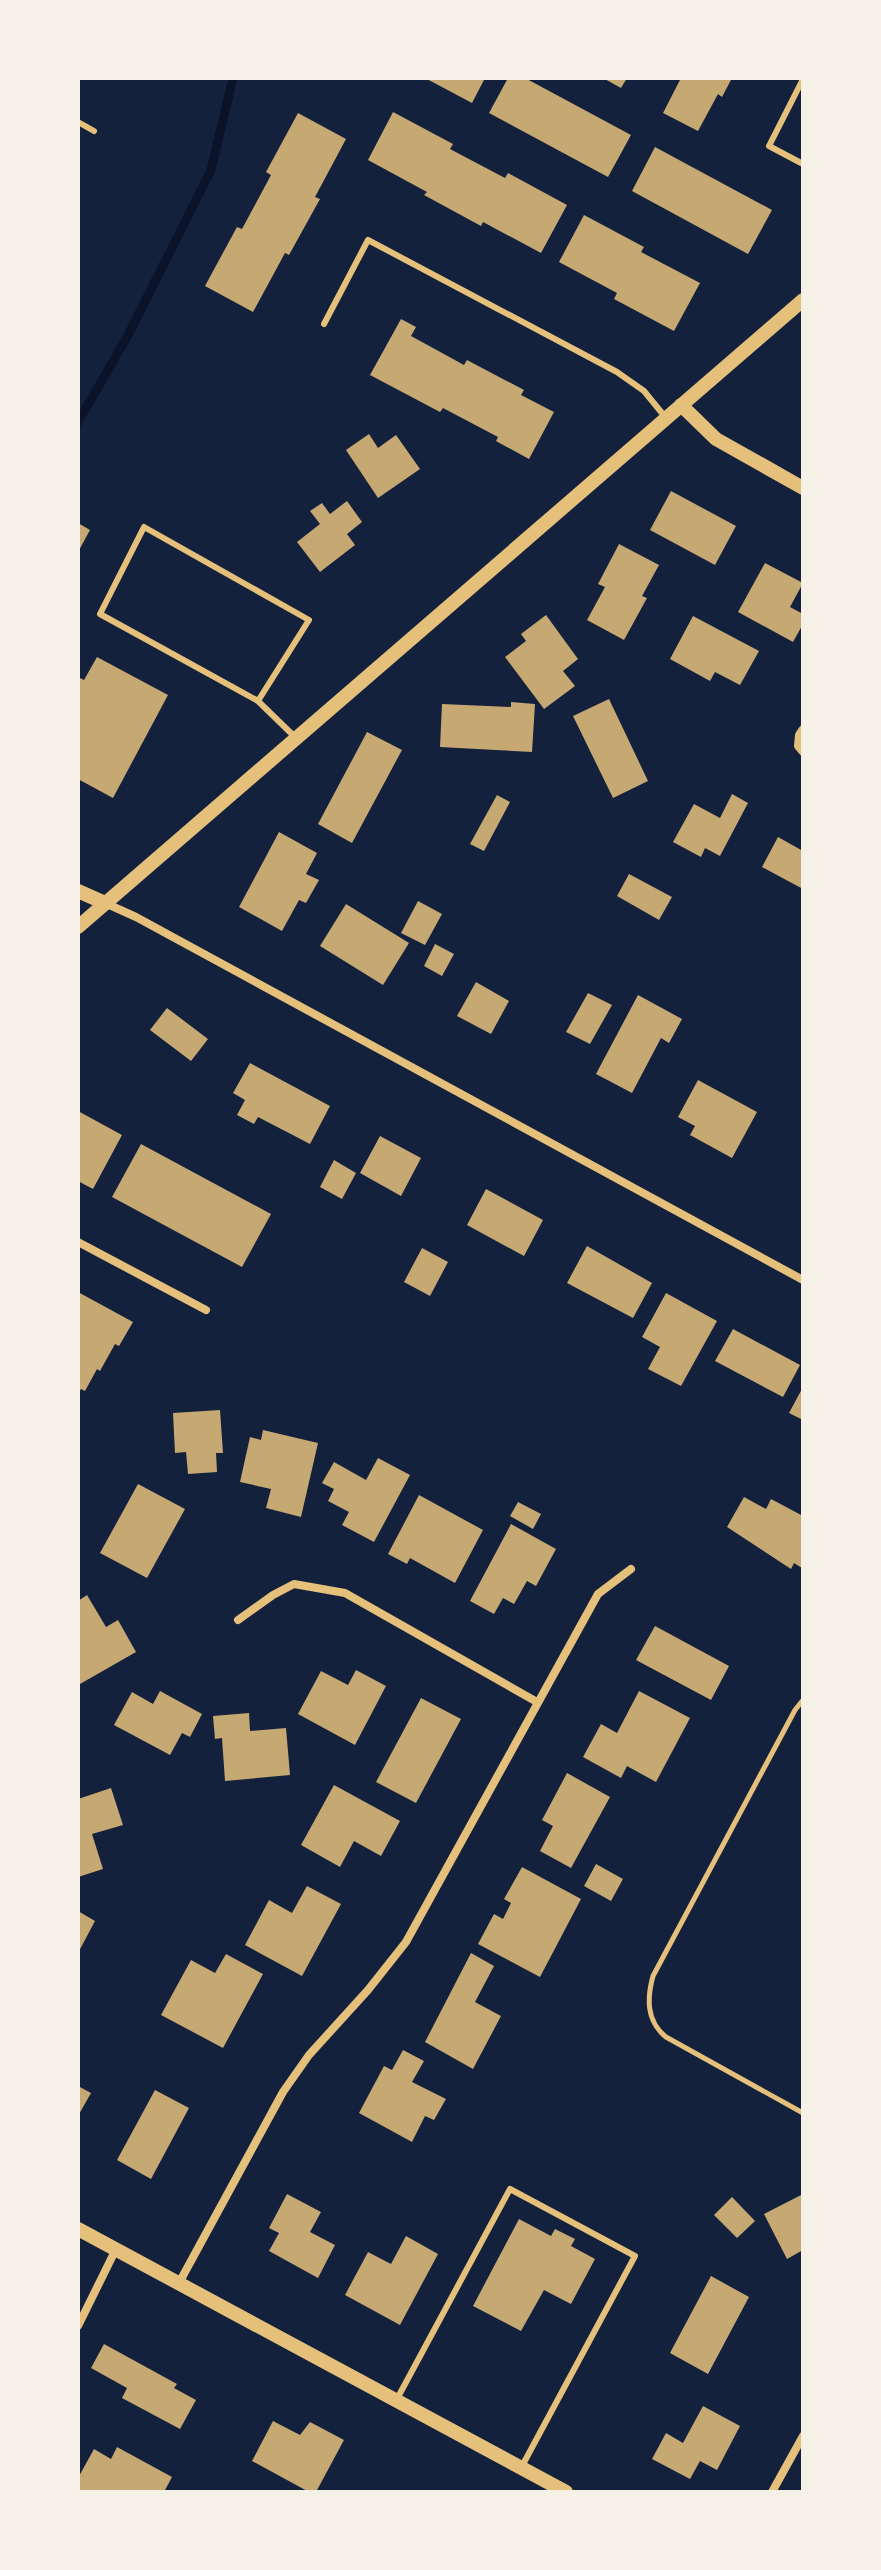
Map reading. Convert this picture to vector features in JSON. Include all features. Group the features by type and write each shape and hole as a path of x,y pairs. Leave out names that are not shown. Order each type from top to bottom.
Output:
{"street":[{"path":"78,927 803,300"},
{"path":"681,405 716,439 803,488"},
{"path":"803,729 798,746 803,752"},
{"path":"78,891 150,924 803,1280"},
{"path":"78,1242 206,1310"},
{"path":"179,2283 283,2092 309,2055 368,1990 406,1942 598,1594 631,1569"},
{"path":"238,1620 294,1584 345,1593 537,1702"},
{"path":"78,2229 566,2492"},
{"path":"78,2326 116,2249"},
{"path":"772,2492 803,2436"}],"lane":[{"path":"803,79 769,146 803,164"},
{"path":"78,122 94,131"},
{"path":"324,324 368,240 617,372 644,391 666,418"},
{"path":"258,701 309,620 144,527 100,614 258,701 297,739"},
{"path":"396,2400 510,2189 635,2256 521,2468"}],"path":[{"path":"803,1700 653,1976 649,2006 652,2021 666,2037 803,2113"}],"building":[{"path":"425,78 485,78 472,103"},
{"path":"508,78 525,78 631,135 608,177 489,113"},
{"path":"603,78 627,78 621,88"},
{"path":"681,78 732,78 722,97 718,94 698,131 663,113"},
{"path":"393,112 453,144 450,149 505,178 508,173 567,205 541,253 483,222 481,226 368,160"},
{"path":"298,113 346,139 315,197 320,199 289,255 285,253 253,312 205,286 237,227 242,229 271,175 266,172"},
{"path":"655,147 772,210 748,254 632,191"},
{"path":"584,215 644,247 641,252 700,283 674,331 614,299 617,293 559,262"},
{"path":"401,319 416,327 411,336 464,365 467,360 524,390 521,395 554,412 529,459 496,441 498,437 443,408 440,412 370,375"},
{"path":"369,434 378,448 396,435 420,469 378,498 346,450"},
{"path":"671,491 736,526 715,565 650,530"},
{"path":"347,501 362,522 347,534 355,545 320,572 297,542 320,524 310,511 322,503 330,514"},
{"path":"78,523 90,530 78,552"},
{"path":"619,544 659,565 642,596 647,598 624,640 587,620 605,587 598,584"},
{"path":"765,563 803,583 790,607 803,614 803,624 793,642 738,612"},
{"path":"546,615 578,659 563,671 575,686 544,709 505,657 526,641 521,634"},
{"path":"693,616 759,651 740,685 715,672 710,681 670,659"},
{"path":"97,657 168,695 113,798 78,779 78,677 84,680"},
{"path":"609,699 648,781 613,798 573,716"},
{"path":"511,702 535,704 532,752 440,747 442,704 511,707"},
{"path":"367,732 402,750 352,843 318,824"},
{"path":"732,794 748,803 720,856 705,848 701,857 673,842 694,804 720,818"},
{"path":"497,795 510,802 484,851 470,844"},
{"path":"279,832 317,853 306,874 319,880 306,903 299,900 282,931 239,907"},
{"path":"778,837 803,851 803,889 762,867"},
{"path":"629,874 672,897 659,920 617,896"},
{"path":"418,901 442,914 425,945 401,933"},
{"path":"346,904 409,943 383,985 320,946"},
{"path":"435,944 454,954 442,976 424,966"},
{"path":"476,982 509,1001 491,1034 457,1016"},
{"path":"588,993 612,1005 590,1044 566,1032"},
{"path":"638,995 682,1019 669,1043 661,1038 632,1093 596,1074"},
{"path":"167,1008 208,1039 191,1061 150,1030"},
{"path":"250,1063 330,1106 310,1144 258,1117 254,1124 237,1115 245,1100 233,1093"},
{"path":"698,1080 757,1112 732,1158 690,1135 695,1126 678,1117"},
{"path":"78,1111 122,1135 93,1189 78,1181"},
{"path":"380,1136 421,1158 401,1196 360,1173"},
{"path":"141,1144 271,1214 242,1267 112,1197"},
{"path":"334,1160 356,1173 342,1199 320,1187"},
{"path":"486,1189 543,1220 524,1256 467,1225"},
{"path":"587,1246 652,1283 633,1318 567,1283"},
{"path":"422,1248 448,1262 430,1296 404,1282"},
{"path":"78,1292 133,1322 119,1346 115,1344 100,1371 97,1369 85,1391 81,1389 78,1394"},
{"path":"666,1293 717,1321 681,1386 648,1369 660,1347 642,1337"},
{"path":"733,1329 800,1365 783,1397 715,1361"},
{"path":"803,1387 803,1420 789,1413"},
{"path":"220,1410 223,1453 216,1453 217,1472 188,1474 186,1452 175,1453 173,1413"},
{"path":"263,1430 318,1443 301,1517 266,1508 271,1489 240,1482 250,1437 261,1440"},
{"path":"378,1458 410,1475 374,1542 342,1525 349,1512 328,1501 334,1489 322,1483 334,1462 366,1480"},
{"path":"138,1484 185,1509 147,1578 100,1553"},
{"path":"419,1495 483,1530 455,1583 410,1558 407,1564 388,1554"},
{"path":"744,1497 766,1509 771,1499 803,1516 802,1568 794,1563 791,1569 727,1527"},
{"path":"518,1502 541,1514 533,1529 510,1516"},
{"path":"511,1524 556,1549 536,1586 527,1581 514,1604 503,1598 494,1614 470,1601"},
{"path":"87,1595 106,1627 118,1620 136,1652 80,1684 78,1601"},
{"path":"655,1626 729,1666 711,1700 636,1660"},
{"path":"356,1670 386,1686 355,1745 298,1714 321,1671 348,1685"},
{"path":"160,1691 202,1714 190,1737 182,1733 170,1755 114,1725 132,1692 153,1704"},
{"path":"639,1691 690,1718 656,1782 627,1766 621,1778 583,1757 601,1724 617,1733"},
{"path":"421,1698 461,1719 416,1803 376,1782"},
{"path":"249,1713 250,1731 286,1728 290,1775 225,1781 222,1738 215,1739 213,1716"},
{"path":"567,1773 610,1797 571,1868 540,1851 553,1826 542,1820"},
{"path":"334,1785 400,1821 381,1856 354,1841 340,1867 301,1845"},
{"path":"111,1788 123,1825 92,1834 103,1869 78,1877 78,1799"},
{"path":"596,1864 623,1879 611,1901 584,1886"},
{"path":"522,1867 581,1899 540,1977 478,1944 494,1914 503,1919 511,1903 504,1899"},
{"path":"307,1886 341,1904 302,1976 245,1945 269,1900 292,1913"},
{"path":"78,1911 95,1921 78,1953"},
{"path":"471,1953 494,1966 475,2002 501,2016 473,2069 425,2042"},
{"path":"226,1954 263,1974 223,2048 161,2015 191,1960 215,1973"},
{"path":"403,2050 424,2061 412,2082 446,2099 434,2120 425,2116 412,2142 359,2113 384,2066 392,2070"},
{"path":"78,2086 91,2093 78,2116"},
{"path":"155,2090 189,2108 151,2179 117,2160"},
{"path":"287,2194 321,2212 310,2232 335,2245 318,2278 269,2251 279,2233 269,2228"},
{"path":"803,2194 803,2250 787,2259 764,2214"},
{"path":"732,2197 755,2221 737,2238 714,2215"},
{"path":"519,2219 551,2236 555,2229 575,2239 571,2246 595,2259 571,2304 544,2290 521,2331 473,2306"},
{"path":"406,2236 438,2254 400,2325 345,2295 368,2252 391,2264"},
{"path":"711,2276 749,2297 708,2374 670,2353"},
{"path":"104,2344 177,2384 174,2388 196,2400 180,2429 122,2398 127,2388 91,2368"},
{"path":"703,2406 740,2426 717,2470 700,2461 690,2479 652,2459 666,2433 683,2443"},
{"path":"273,2421 300,2435 310,2422 344,2440 316,2492 309,2492 252,2461"},
{"path":"117,2447 172,2477 164,2492 78,2492 78,2478 94,2449 111,2459"}],"waterway":[{"path":"78,422 127,337 211,170 233,78"}]}
